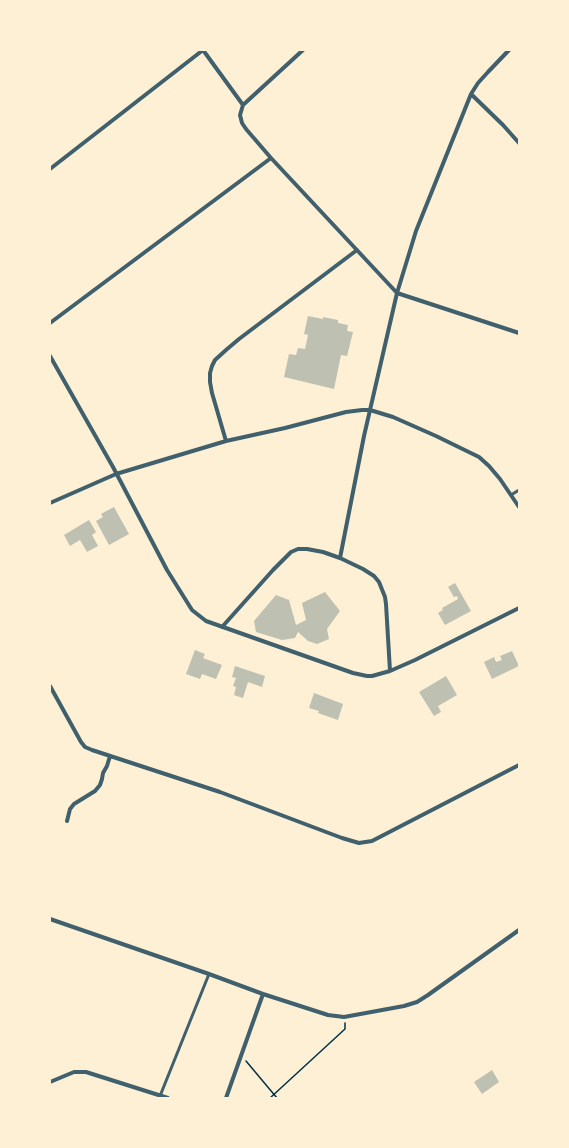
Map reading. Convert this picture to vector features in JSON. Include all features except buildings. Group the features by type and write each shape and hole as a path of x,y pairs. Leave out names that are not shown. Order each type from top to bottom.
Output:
{"street":[{"path":"50,169 203,50 243,105"},
{"path":"303,50 243,105 240,115 242,123 271,158 397,293 519,333"},
{"path":"340,558 370,410 397,293 416,231 471,94 478,83 509,50"},
{"path":"471,94 519,143"},
{"path":"50,323 271,158"},
{"path":"226,441 210,382 210,373 215,360 235,342 357,250"},
{"path":"50,356 116,474 167,570 187,604 202,619 302,656 360,675 372,676 390,671 519,608"},
{"path":"50,503 116,474 226,441 285,428 346,412 370,410 413,425 479,457 489,466 519,507"},
{"path":"222,627 272,570 292,552 298,549 323,552 363,569 374,576 382,588 386,604 390,671"},
{"path":"50,686 85,747 220,792 359,844 372,841 519,765"},
{"path":"67,821 70,809 74,804 95,791 100,785 110,756"},
{"path":"50,919 263,994 328,1015 344,1017 404,1006 417,1002 519,930"},
{"path":"226,1098 263,994"},
{"path":"50,1082 74,1072 86,1072 168,1098"}],"lane":[{"path":"511,495 519,490"},
{"path":"160,1096 209,974"}],"path":[{"path":"270,1098 345,1029 344,1017"},
{"path":"241,1056 277,1098"}]}
